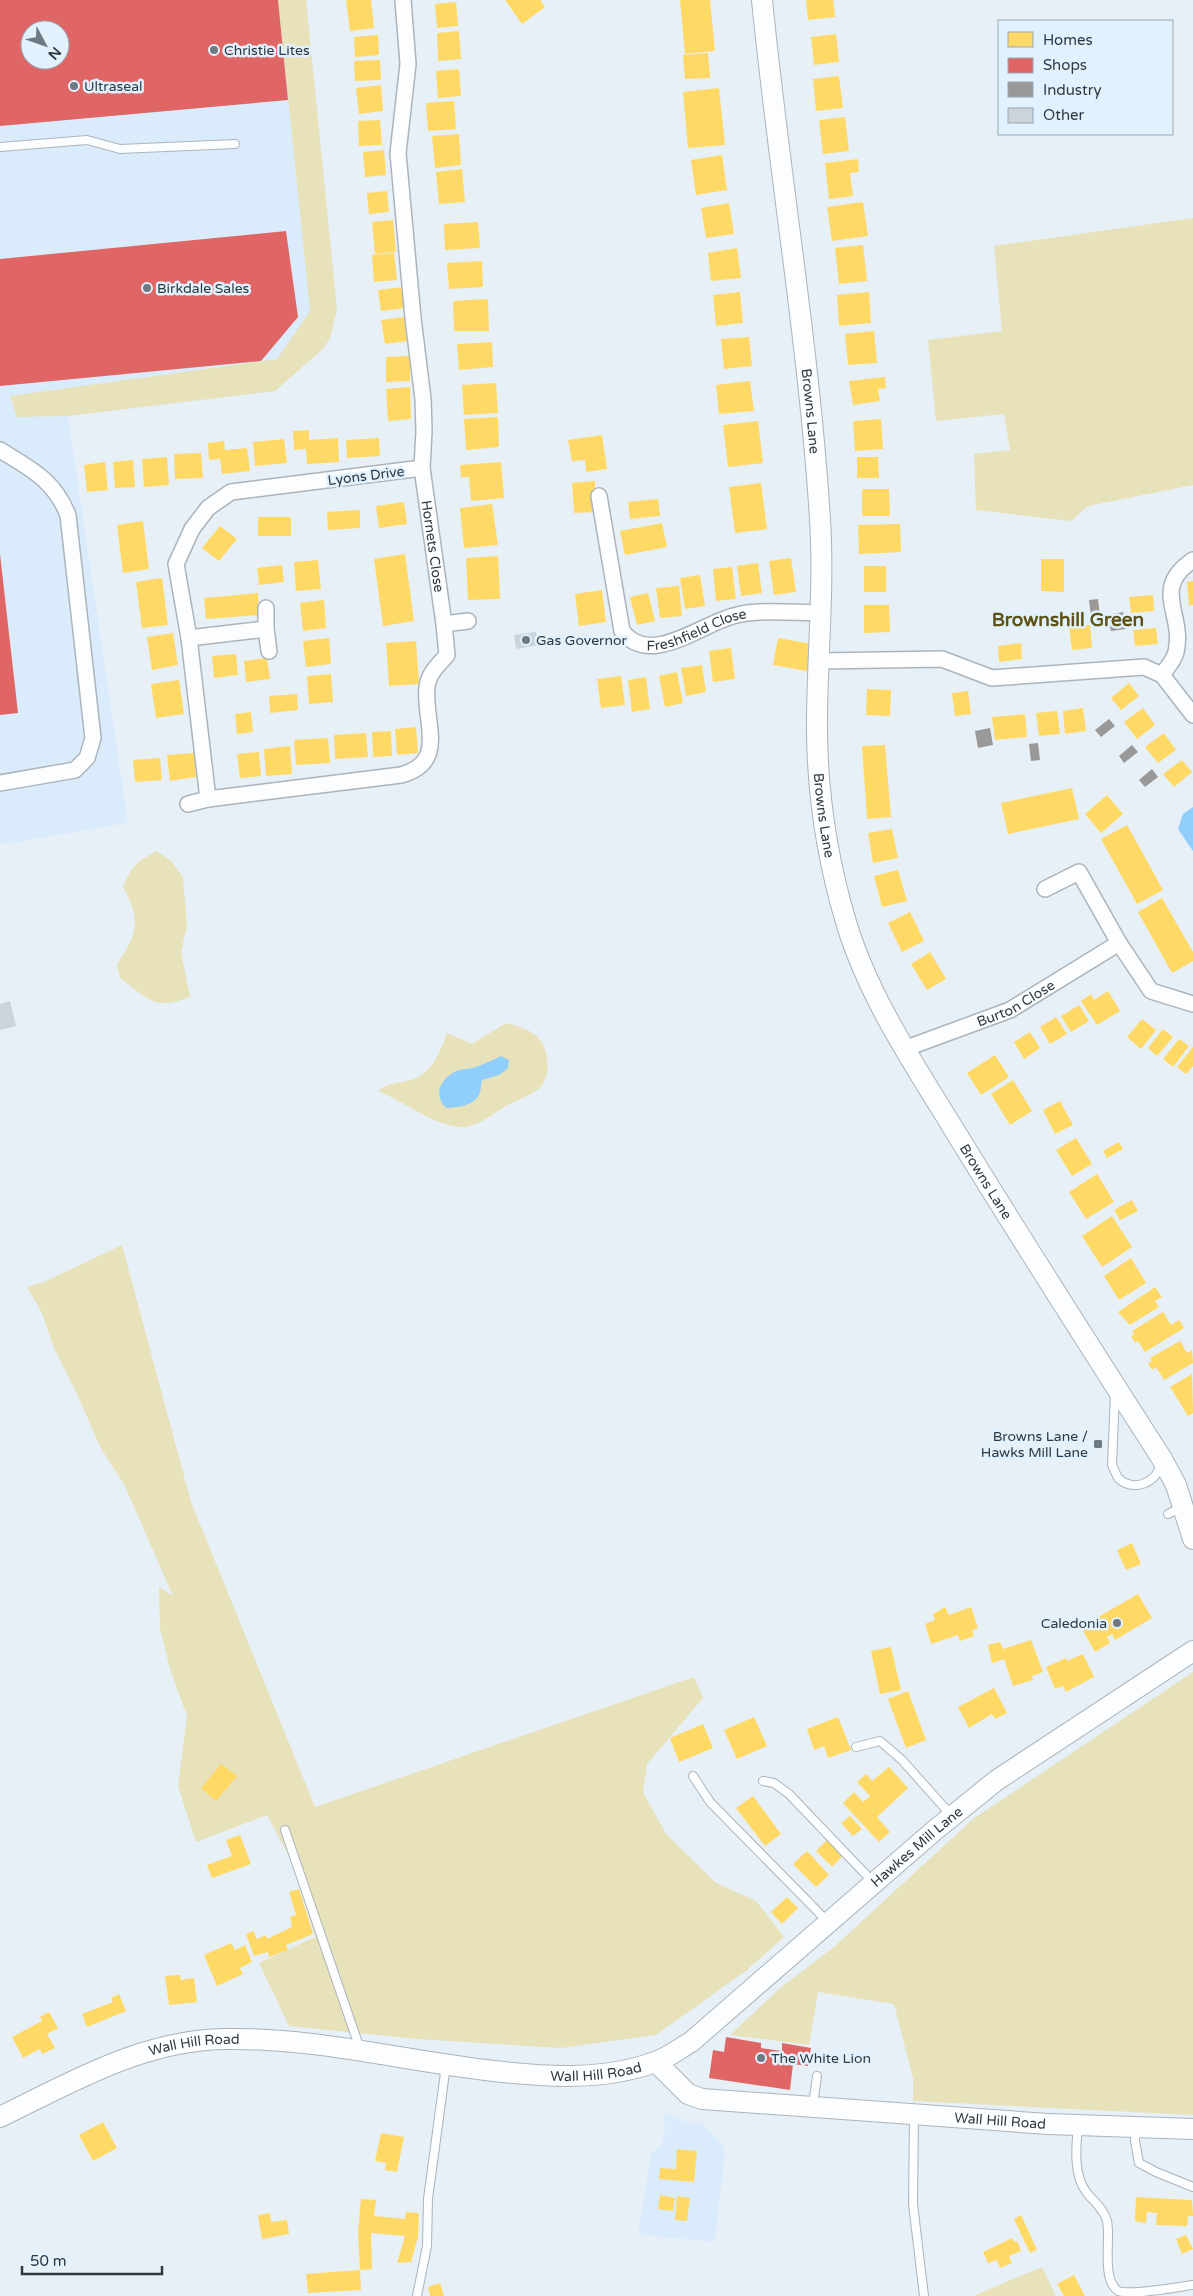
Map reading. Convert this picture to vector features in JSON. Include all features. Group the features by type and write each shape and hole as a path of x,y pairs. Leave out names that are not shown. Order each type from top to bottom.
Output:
{"street":[{"name":"Lyons Drive","path":"208,799 189,638 176,564 192,529 208,508 231,492 265,486 337,480 422,468 423,399 412,318 398,153 408,64 403,0"},
{"name":"Browns Lane","path":"762,0 770,80 811,412 820,527 822,613 817,714 818,763 824,816 833,868 846,924 866,976 904,1049 1015,1230 1162,1458 1185,1521"},
{"path":"0,450 45,479 58,494 68,516 93,738 88,758 75,770 0,783"},
{"name":"Hornets Close","path":"208,799 401,775 416,771 427,761 430,746 427,686 432,672 447,655 422,468"},
{"name":"Freshfield Close","path":"599,496 622,631 634,642 647,645 679,640 718,621 738,615 822,613"},
{"path":"1162,674 1172,662 1177,645 1171,584 1177,573 1193,560"},
{"path":"266,608 269,651"},
{"path":"444,624 468,622"},
{"path":"189,638 266,629"},
{"path":"820,661 942,659 992,678 1132,666 1151,668 1162,674 1193,715"},
{"path":"188,804 208,799"},
{"path":"1045,889 1079,872 1119,943 1151,990 1193,1004"},
{"name":"Burton Close","path":"904,1049 1010,1010 1119,943"},
{"name":"Hawkes Mill Lane","path":"656,2062 691,2042 952,1816 997,1780 1193,1651"},
{"name":"Wall Hill Road","path":"0,2117 115,2061 165,2046 221,2039 270,2040 361,2051 446,2066 560,2077 609,2074 656,2062 688,2094 702,2099 914,2115 1078,2125 1193,2129"}],"lane":[{"path":"0,147 87,140 120,148 235,144"},
{"path":"1115,1385 1112,1465 1118,1478 1134,1485 1145,1484 1157,1474 1162,1458"},
{"path":"856,1747 880,1741 902,1760 952,1816"},
{"path":"693,1776 710,1802 829,1922"},
{"path":"763,1780 774,1783 789,1794 874,1883"},
{"path":"285,1830 361,2051"},
{"path":"418,2296 427,2246 428,2199 446,2066"},
{"path":"812,2107 817,2076"},
{"path":"914,2115 914,2204 924,2296"},
{"path":"1078,2125 1077,2160 1079,2175 1085,2192 1102,2210 1107,2220 1108,2265 1111,2283 1118,2291 1134,2295 1193,2285"},
{"path":"1136,2127 1135,2141 1139,2163 1193,2187"}],"shaded area":[{"path":"0,0 306,0 337,310 330,338 323,349 275,391 68,416 128,823 0,845"},
{"path":"278,0 306,0 337,310 330,338 323,349 275,391 68,416 17,417 10,396 277,359 310,311"},
{"path":"1193,218 1193,485 1088,506 1071,521 976,510 974,454 1010,450 1004,414 936,421 928,340 1002,331 994,246"},
{"path":"157,851 171,861 183,877 187,926 181,952 190,997 168,1003 152,1001 120,978 117,964 129,944 135,927 133,908 123,887 136,865"},
{"path":"506,1023 528,1030 539,1038 546,1051 548,1065 546,1076 544,1082 537,1090 482,1121 466,1127 444,1124 378,1091 386,1086 418,1077 430,1068 438,1055 447,1033 472,1044"},
{"path":"122,1245 191,1502 315,1807 694,1677 703,1698 647,1764 643,1792 666,1834 716,1883 756,1901 784,1937 747,1970 656,2035 561,2048 417,2039 289,2026 259,1963 315,1937 292,1862 267,1815 196,1842 178,1786 187,1716 170,1669 160,1628 159,1587 173,1596 124,1484 100,1447 78,1396 54,1348 41,1311 27,1287 44,1282"},
{"path":"1193,1672 1193,2115 913,2101 913,2078 894,2004 818,1992 809,2045 730,2035 779,1989 835,1946 973,1819"},
{"path":"664,2113 689,2123 702,2123 723,2146 725,2153 715,2242 638,2235 651,2153 661,2146 665,2131"},
{"path":"1042,2267 1056,2296 973,2296"}],"water":[{"path":"1193,807 1193,851 1178,829 1183,814"},
{"path":"501,1056 509,1060 508,1068 499,1075 482,1080 480,1093 476,1099 464,1106 446,1108 442,1103 439,1093 442,1083 450,1074 476,1067"}],"building: Homes":[{"path":"346,0 371,0 374,28 350,31"},
{"path":"505,0 540,0 545,7 522,24"},
{"path":"680,0 710,0 715,51 685,54"},
{"path":"806,0 833,0 835,17 808,20"},
{"path":"456,2 458,26 437,28 435,4"},
{"path":"459,31 461,59 438,61 437,33"},
{"path":"836,34 839,62 814,65 811,37"},
{"path":"378,35 379,55 355,57 354,37"},
{"path":"708,53 710,78 685,79 683,55"},
{"path":"380,60 381,80 355,81 354,61"},
{"path":"459,69 461,96 438,98 436,71"},
{"path":"839,76 843,108 816,111 813,79"},
{"path":"381,85 383,111 359,114 356,88"},
{"path":"719,88 725,145 688,148 683,92"},
{"path":"454,101 456,129 428,131 426,103"},
{"path":"845,117 849,151 823,154 819,120"},
{"path":"380,120 382,145 359,146 358,121"},
{"path":"459,134 461,165 435,168 432,136"},
{"path":"384,150 386,175 365,177 363,152"},
{"path":"722,155 727,190 696,195 691,160"},
{"path":"858,159 859,172 850,173 853,196 829,199 825,163"},
{"path":"462,169 465,202 439,204 436,172"},
{"path":"387,191 389,212 369,214 367,193"},
{"path":"863,202 868,236 832,241 827,207"},
{"path":"729,203 734,234 706,238 701,208"},
{"path":"393,220 396,252 375,254 372,222"},
{"path":"478,222 480,248 445,250 444,224"},
{"path":"863,245 867,281 839,284 835,248"},
{"path":"737,248 741,278 711,281 708,253"},
{"path":"394,253 397,280 374,282 372,255"},
{"path":"482,261 483,287 449,289 447,263"},
{"path":"403,287 405,308 381,311 378,290"},
{"path":"740,292 743,323 716,326 713,295"},
{"path":"869,292 871,323 839,326 837,295"},
{"path":"488,299 489,331 454,331 453,301"},
{"path":"404,317 407,341 385,344 381,320"},
{"path":"874,331 877,363 848,365 845,334"},
{"path":"749,337 752,366 724,369 721,339"},
{"path":"492,342 493,367 459,370 457,344"},
{"path":"410,356 410,381 386,382 386,357"},
{"path":"885,377 886,388 878,389 880,401 853,405 849,381"},
{"path":"750,381 754,411 719,414 716,385"},
{"path":"496,383 498,413 464,415 462,385"},
{"path":"410,387 411,419 388,421 386,389"},
{"path":"498,417 499,447 466,450 464,419"},
{"path":"881,419 883,449 855,451 853,421"},
{"path":"758,421 763,463 728,467 723,425"},
{"path":"309,430 309,440 338,438 339,462 307,464 306,449 294,450 293,431"},
{"path":"602,435 607,469 586,472 585,460 572,461 568,440"},
{"path":"379,438 380,456 347,458 346,440"},
{"path":"284,439 287,463 255,466 253,442"},
{"path":"224,441 225,450 247,448 250,471 222,474 220,459 209,460 208,443"},
{"path":"201,453 203,478 175,479 174,454"},
{"path":"167,457 169,485 144,487 142,459"},
{"path":"857,457 878,457 879,478 857,478"},
{"path":"133,460 135,487 115,488 113,462"},
{"path":"105,462 108,490 87,492 84,465"},
{"path":"501,462 504,498 471,501 469,477 461,477 460,465"},
{"path":"595,481 596,512 574,513 572,483"},
{"path":"761,483 767,529 735,533 729,487"},
{"path":"862,489 889,489 890,516 862,516"},
{"path":"658,499 660,516 630,519 628,502"},
{"path":"404,502 407,524 379,528 376,506"},
{"path":"492,504 498,545 464,548 460,508"},
{"path":"360,510 360,528 328,530 327,512"},
{"path":"258,517 291,517 291,536 258,536"},
{"path":"143,521 149,569 123,573 117,525"},
{"path":"662,523 667,547 625,555 620,531"},
{"path":"900,524 901,552 859,554 858,525"},
{"path":"220,526 237,539 219,561 202,548"},
{"path":"405,554 414,621 383,626 374,559"},
{"path":"498,556 500,599 468,600 466,558"},
{"path":"791,558 796,592 774,595 769,561"},
{"path":"1041,559 1064,559 1064,592 1041,591"},
{"path":"318,560 321,589 296,591 294,562"},
{"path":"758,563 762,593 741,596 737,566"},
{"path":"282,565 284,582 259,585 257,568"},
{"path":"864,566 886,566 886,592 864,592"},
{"path":"732,567 736,599 716,601 713,569"},
{"path":"700,575 705,606 685,609 680,578"},
{"path":"162,578 168,625 142,628 136,582"},
{"path":"1193,581 1193,605 1189,605 1187,582"},
{"path":"679,586 682,616 660,618 656,588"},
{"path":"602,590 606,622 579,626 575,594"},
{"path":"258,593 259,615 206,619 204,598"},
{"path":"648,593 655,621 637,625 630,597"},
{"path":"1153,595 1154,611 1131,613 1129,597"},
{"path":"324,600 326,628 303,631 300,603"},
{"path":"864,605 889,605 890,632 864,633"},
{"path":"1090,625 1092,648 1072,650 1069,627"},
{"path":"1156,628 1158,644 1135,646 1133,630"},
{"path":"173,633 178,665 152,670 147,637"},
{"path":"329,638 331,664 306,667 303,641"},
{"path":"778,638 812,644 807,671 773,665"},
{"path":"416,641 419,684 389,686 386,643"},
{"path":"1021,643 1022,659 999,662 998,646"},
{"path":"731,648 735,679 713,682 709,651"},
{"path":"236,654 238,675 214,678 212,656"},
{"path":"267,658 270,679 246,682 244,661"},
{"path":"702,665 706,692 686,696 681,668"},
{"path":"677,672 683,703 665,707 659,676"},
{"path":"331,674 333,702 309,704 307,676"},
{"path":"621,676 625,705 601,708 597,679"},
{"path":"646,677 650,709 632,712 628,680"},
{"path":"179,680 184,714 156,718 151,684"},
{"path":"1129,683 1139,696 1121,710 1111,698"},
{"path":"867,689 891,690 890,716 866,715"},
{"path":"968,691 971,714 955,716 952,693"},
{"path":"297,694 298,710 270,713 269,696"},
{"path":"1083,708 1086,731 1065,734 1063,711"},
{"path":"1143,708 1155,725 1137,739 1124,722"},
{"path":"1057,711 1060,734 1039,736 1036,713"},
{"path":"251,712 253,732 237,734 235,714"},
{"path":"1025,714 1027,737 995,740 992,717"},
{"path":"416,727 418,753 397,755 395,729"},
{"path":"391,731 392,756 373,757 372,732"},
{"path":"366,733 368,757 335,759 334,735"},
{"path":"1164,733 1176,750 1158,763 1145,747"},
{"path":"328,738 330,763 296,765 294,740"},
{"path":"885,745 891,817 867,819 862,746"},
{"path":"290,746 292,774 266,776 264,749"},
{"path":"259,752 261,776 240,778 237,754"},
{"path":"194,753 196,777 170,781 167,755"},
{"path":"160,758 162,780 135,782 133,760"},
{"path":"1182,760 1192,772 1174,787 1163,774"},
{"path":"1072,788 1079,819 1008,834 1001,803"},
{"path":"1107,795 1123,814 1101,833 1085,814"},
{"path":"1127,825 1163,890 1137,904 1101,839"},
{"path":"892,829 898,858 873,863 868,833"},
{"path":"898,870 907,901 882,907 874,876"},
{"path":"1162,898 1193,952 1193,961 1172,973 1138,912"},
{"path":"910,912 924,941 902,952 888,923"},
{"path":"930,952 946,979 927,990 911,964"},
{"path":"1108,991 1120,1011 1097,1025 1081,1001 1091,994 1094,1000"},
{"path":"1079,1005 1089,1021 1071,1032 1061,1016"},
{"path":"1056,1017 1067,1034 1050,1044 1040,1027"},
{"path":"1142,1019 1156,1030 1141,1049 1127,1037"},
{"path":"1163,1029 1173,1037 1157,1056 1148,1048"},
{"path":"1030,1032 1040,1048 1024,1059 1014,1042"},
{"path":"1179,1039 1189,1046 1173,1067 1163,1059"},
{"path":"1193,1047 1193,1066 1186,1074 1177,1067"},
{"path":"995,1055 1009,1077 981,1095 967,1073"},
{"path":"1013,1080 1032,1111 1010,1125 991,1094"},
{"path":"1060,1101 1073,1125 1055,1134 1043,1110"},
{"path":"1076,1138 1092,1164 1072,1176 1056,1150"},
{"path":"1119,1142 1123,1149 1107,1158 1103,1151"},
{"path":"1097,1174 1114,1202 1086,1219 1069,1192"},
{"path":"1132,1200 1138,1211 1120,1220 1114,1210"},
{"path":"1112,1216 1132,1247 1102,1267 1082,1236"},
{"path":"1131,1258 1146,1283 1119,1300 1104,1276"},
{"path":"1155,1287 1162,1297 1155,1301 1159,1307 1130,1325 1118,1312"},
{"path":"1163,1312 1171,1325 1179,1320 1184,1328 1145,1352 1138,1341 1135,1343 1131,1336 1134,1334 1132,1331"},
{"path":"1180,1341 1187,1353 1192,1350 1193,1363 1164,1380 1156,1367 1152,1370 1148,1363 1152,1361 1150,1358"},
{"path":"1192,1374 1193,1413 1188,1416 1170,1387"},
{"path":"1132,1543 1141,1564 1126,1570 1117,1550"},
{"name":"Caledonia","path":"1138,1594 1152,1618 1115,1640 1112,1634 1107,1637 1110,1643 1095,1652 1081,1627"},
{"path":"945,1607 949,1615 971,1607 978,1628 972,1630 974,1636 960,1641 958,1635 931,1644 925,1624 935,1620 933,1614"},
{"path":"1031,1640 1043,1672 1032,1676 1033,1680 1013,1686 1004,1659 992,1663 988,1645 1000,1642 1003,1649"},
{"path":"891,1647 901,1690 880,1694 871,1651"},
{"path":"1083,1654 1094,1677 1066,1692 1063,1686 1055,1689 1046,1667 1066,1658 1067,1661"},
{"path":"994,1688 1007,1713 995,1719 992,1714 969,1728 958,1707"},
{"path":"908,1691 926,1740 906,1748 888,1699"},
{"path":"754,1717 767,1746 737,1759 724,1730"},
{"path":"838,1717 851,1750 828,1758 824,1746 814,1750 807,1729"},
{"path":"703,1724 713,1748 679,1762 670,1738"},
{"path":"221,1764 237,1776 216,1801 201,1788"},
{"path":"889,1767 908,1788 877,1817 890,1832 879,1842 843,1803 854,1792 863,1802 870,1796 857,1782 866,1774 872,1781"},
{"path":"753,1796 781,1834 765,1846 736,1808"},
{"path":"850,1816 862,1829 853,1836 841,1823"},
{"path":"240,1835 251,1864 212,1878 207,1865 232,1856 226,1840"},
{"path":"828,1839 843,1855 832,1867 816,1851"},
{"path":"807,1851 829,1875 816,1887 793,1864"},
{"path":"299,1889 313,1934 286,1945 288,1950 269,1957 268,1952 254,1956 246,1934 253,1931 257,1939 266,1935 267,1939 292,1927 290,1917 296,1915 289,1892"},
{"path":"787,1897 798,1908 782,1924 771,1912"},
{"path":"231,1943 235,1950 245,1945 252,1962 240,1968 243,1974 217,1986 204,1955"},
{"path":"180,1975 181,1980 194,1978 197,2002 169,2005 165,1976"},
{"path":"119,1994 126,2011 87,2027 82,2014 113,2002 111,1998"},
{"path":"49,2012 58,2028 47,2034 55,2048 42,2054 40,2049 23,2058 12,2037 42,2021 40,2017"},
{"path":"103,2122 117,2148 93,2161 79,2135"},
{"path":"381,2133 404,2137 397,2172 385,2170 386,2163 375,2161"},
{"path":"677,2149 697,2151 694,2182 659,2179 660,2168 676,2169"},
{"path":"660,2195 675,2198 673,2211 658,2209"},
{"path":"677,2196 690,2198 687,2221 675,2220"},
{"path":"1136,2197 1192,2200 1193,2216 1188,2216 1187,2226 1156,2225 1157,2213 1147,2212 1146,2223 1135,2221"},
{"path":"361,2199 376,2200 374,2216 405,2219 406,2212 419,2213 418,2237 411,2262 397,2263 405,2236 371,2233 372,2269 360,2270 358,2232"},
{"path":"270,2213 271,2222 287,2220 289,2234 262,2239 258,2215"},
{"path":"1021,2215 1037,2250 1030,2253 1014,2219"},
{"path":"1186,2235 1193,2249 1182,2254 1176,2239"},
{"path":"1012,2238 1014,2242 1017,2241 1021,2251 1009,2256 1012,2263 1000,2268 997,2260 988,2263 983,2252"},
{"path":"360,2270 361,2290 308,2293 306,2274"},
{"path":"1074,2275 1085,2296 1064,2296 1057,2284"},
{"path":"440,2283 444,2296 430,2296 428,2287"}],"building: Shops":[{"path":"0,0 278,0 288,100 0,126"},
{"name":"Birkdale Sales","path":"286,231 298,317 261,361 0,386 0,259"},
{"path":"0,554 18,713 0,715"},
{"name":"The White Lion","path":"726,2037 761,2043 761,2048 782,2051 782,2043 811,2048 808,2066 793,2064 790,2090 709,2078 713,2050 724,2052"}],"building: Industry":[{"path":"1098,599 1100,616 1091,617 1089,600"},
{"path":"1123,612 1126,629 1111,631 1108,615"},
{"path":"1109,719 1115,726 1101,737 1095,730"},
{"path":"990,728 993,745 978,748 975,731"},
{"path":"1038,743 1040,760 1031,761 1029,744"},
{"path":"1132,745 1138,752 1124,763 1119,756"},
{"path":"1152,769 1158,777 1145,787 1139,780"}],"building: Other":[{"name":"Gas Governor","path":"536,632 538,645 516,649 514,635"},
{"path":"10,1001 16,1026 0,1030 0,1004"}],"place":[{"name":"Christie Lites","path":"214,50"},
{"name":"Ultraseal","path":"74,86"},
{"name":"Birkdale Sales","path":"147,288"},
{"name":"Gas Governor","path":"526,640"},
{"name":"Browns Lane / Hawks Mill Lane","path":"1098,1444"},
{"name":"Caledonia","path":"1117,1623"},
{"name":"The White Lion","path":"761,2058"}],"district":[{"name":"Brownshill Green","path":"1068,620"}]}
